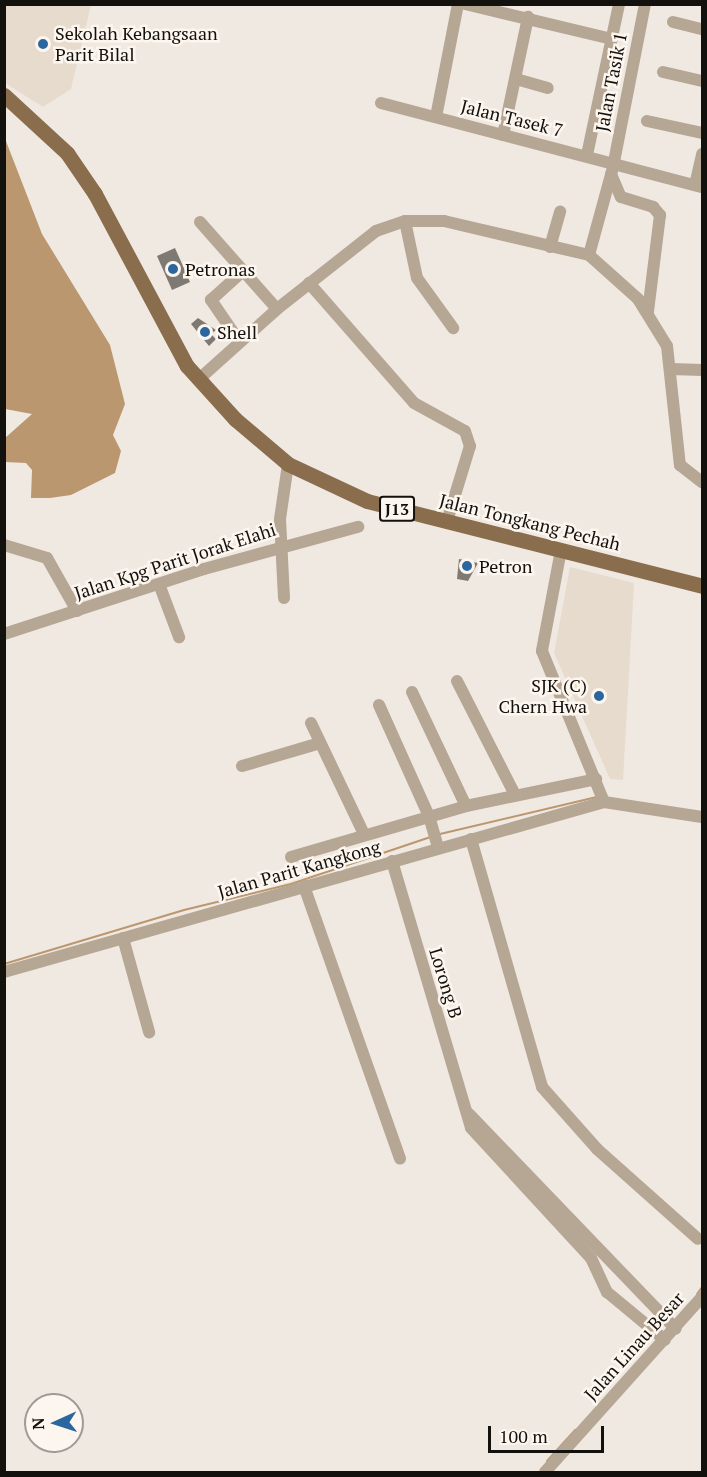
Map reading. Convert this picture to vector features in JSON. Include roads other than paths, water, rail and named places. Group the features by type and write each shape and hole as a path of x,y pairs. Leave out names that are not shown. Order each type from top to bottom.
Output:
{"main road":[{"name":"Jalan Tongkang Pechah","path":"4,95 67,153 95,194 166,333 198,380 288,464 344,493 702,586"}],"street":[{"path":"436,117 458,4"},
{"path":"465,4 528,17 612,39"},
{"path":"587,154 619,4"},
{"name":"Jalan Tasik 1","path":"589,255 612,170 645,4"},
{"path":"503,135 528,17"},
{"path":"673,22 702,29"},
{"path":"663,72 702,81"},
{"path":"516,79 548,88"},
{"name":"Jalan Tasek 7","path":"381,103 587,154 612,170 699,186"},
{"path":"647,121 702,133"},
{"path":"699,186 702,154"},
{"path":"612,170 621,198 654,207 660,215 648,311"},
{"path":"550,247 560,211"},
{"path":"198,380 277,309 376,231 405,220 444,221 589,255 648,311 667,346 671,369 676,454 685,472 702,482"},
{"path":"405,220 417,278 453,328"},
{"path":"200,222 277,309"},
{"path":"239,341 211,300 243,271"},
{"path":"309,283 414,403 465,431 467,457 447,521"},
{"path":"671,369 702,370"},
{"path":"284,598 280,546 288,464"},
{"name":"Jalan Kpg Parit Jorak Elahi","path":"4,634 280,546 358,527"},
{"path":"4,545 47,558 77,611"},
{"path":"561,550 542,651 604,802 702,817"},
{"path":"159,584 179,637"},
{"path":"457,681 515,795"},
{"path":"412,692 466,806"},
{"path":"379,705 429,816 436,839"},
{"path":"311,723 364,834"},
{"path":"242,766 321,742"},
{"path":"291,858 364,834 466,806 596,779"},
{"name":"Jalan Parit Kangkong","path":"4,972 392,861 436,839 471,839 604,802"},
{"path":"471,839 542,1087 597,1149 698,1239"},
{"name":"Lorong B","path":"392,861 469,1114 490,1144"},
{"path":"304,886 400,1159"},
{"path":"123,938 149,1032"},
{"path":"490,1144 674,1327"},
{"path":"490,1144 591,1258 607,1292 661,1336"},
{"name":"Jalan Linau Besar","path":"545,1473 661,1336 674,1327 702,1297"}],"waterway":[{"path":"440,834 597,797"},
{"path":"4,964 184,910 291,884 431,837"},
{"path":"697,1294 702,1287"},
{"path":"547,1461 575,1430"}],"place":[{"name":"Sekolah Kebangsaan Parit Bilal","path":"43,44"},
{"name":"Petronas","path":"173,269"},
{"name":"Shell","path":"205,332"},
{"name":"Petron","path":"467,566"},
{"name":"SJK (C) Chern Hwa","path":"599,696"}]}
